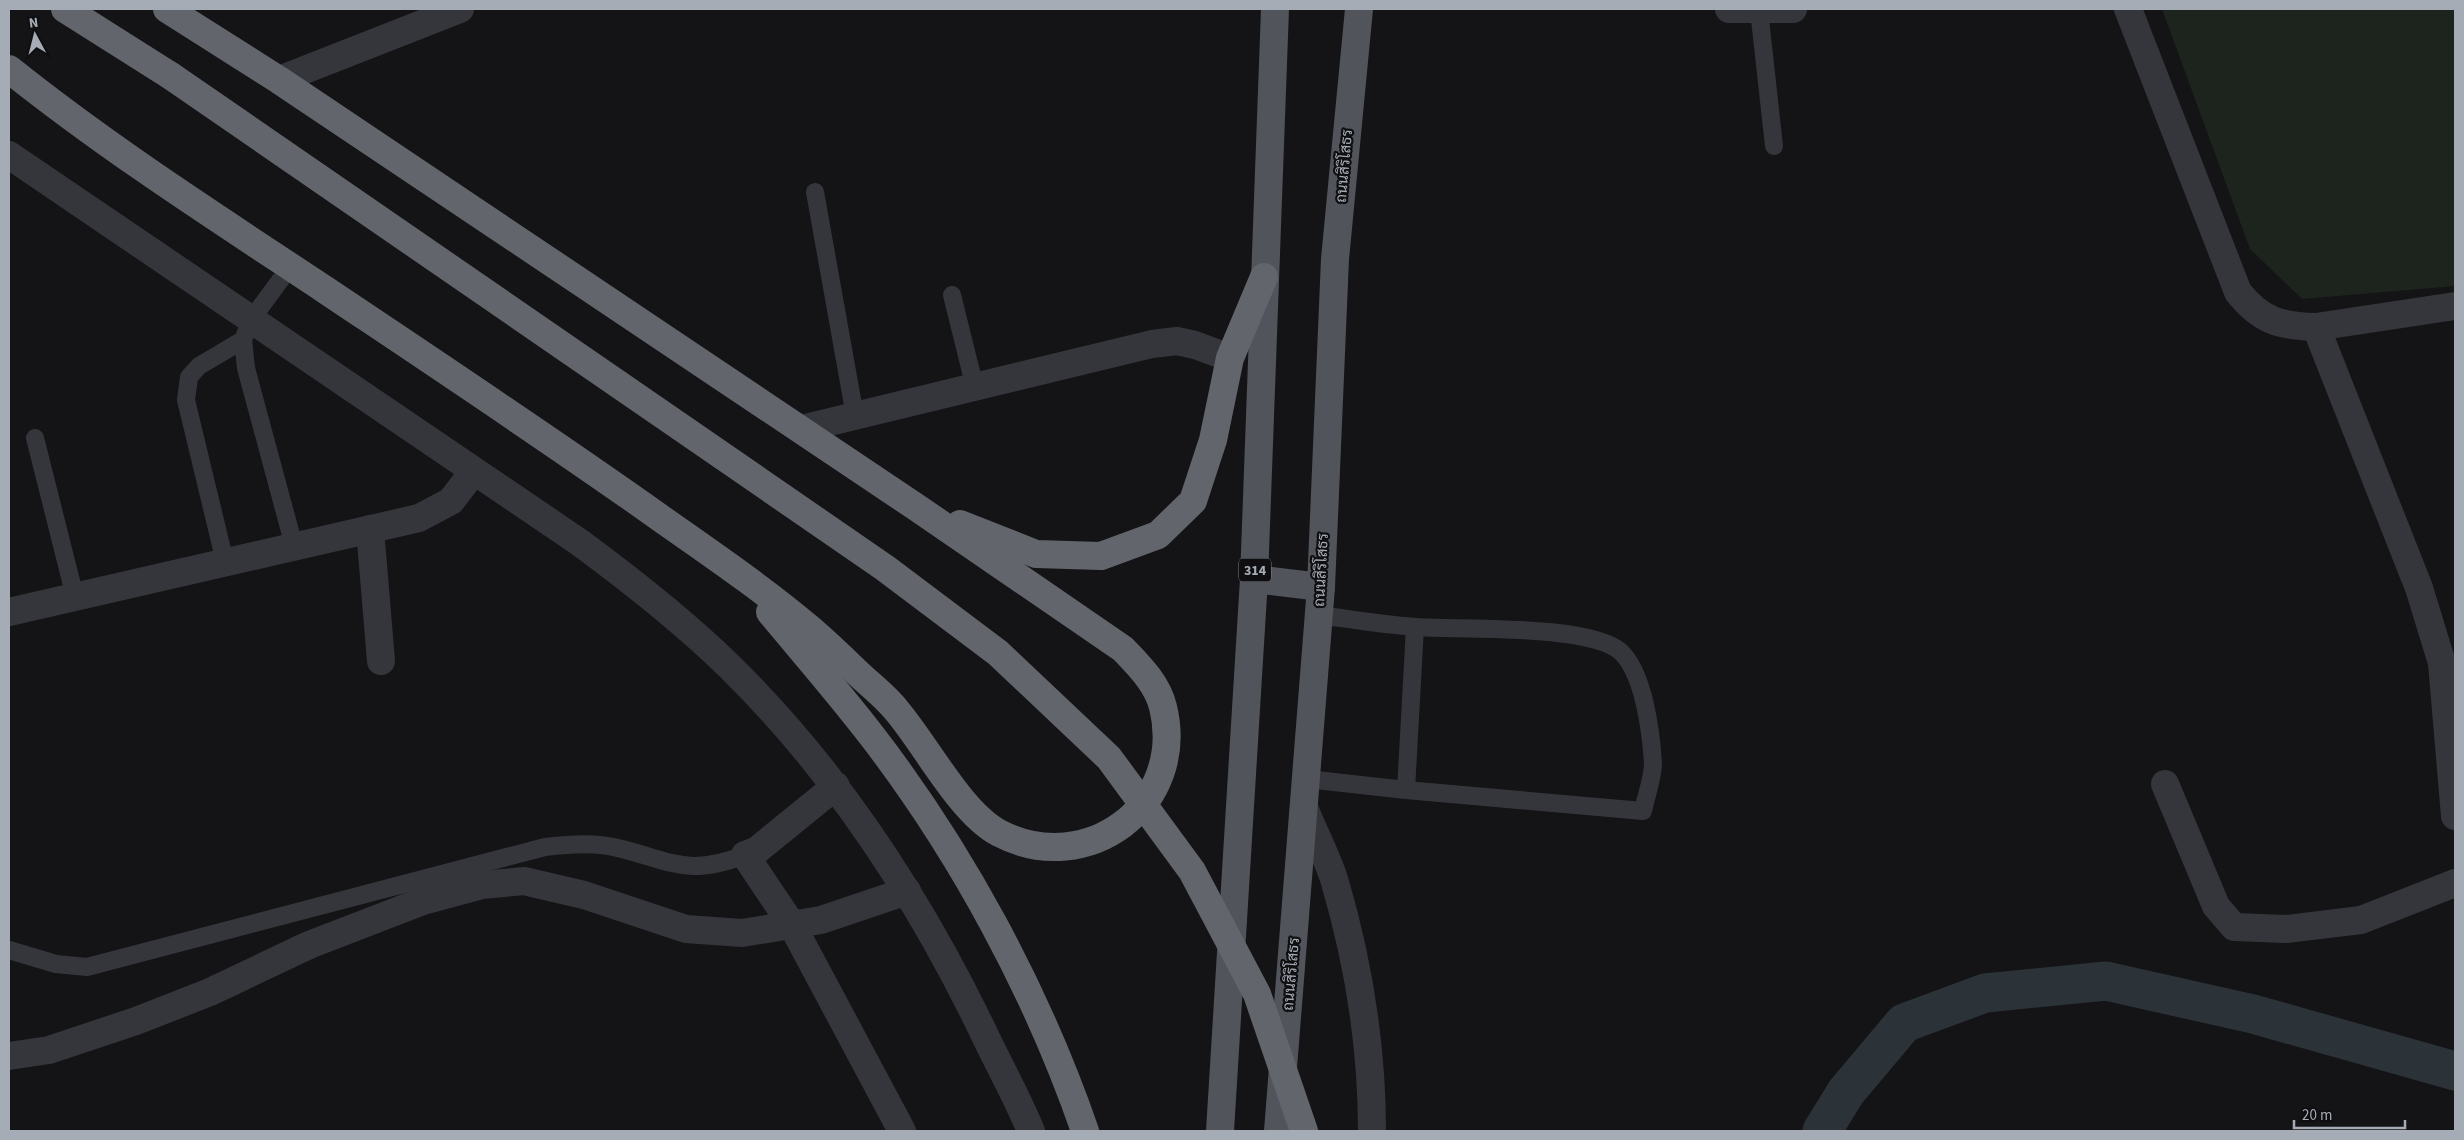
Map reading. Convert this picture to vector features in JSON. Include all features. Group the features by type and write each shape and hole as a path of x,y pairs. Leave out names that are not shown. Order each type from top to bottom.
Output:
{"highway":[{"path":"65,9 171,76 885,568 998,653 1108,758 1192,871 1257,994 1304,1131"},
{"path":"9,69 126,158 521,420 738,573 809,628 895,708 970,808 995,831 1027,845 1062,848 1096,841 1126,824 1148,799 1163,770 1167,736 1163,704 1148,674 1123,649 801,429 279,80 167,9"},
{"path":"916,507 1036,554 1100,556 1158,535 1194,501 1213,440 1230,358 1264,277"},
{"path":"738,573 872,736 957,860 1012,959 1067,1078 1085,1131"}],"main road":[{"name":"314","path":"1220,1131 1254,579 1275,9"},
{"name":"ถนนสิริโสธร","path":"1278,1131 1321,587 1335,259 1359,9"},
{"path":"1254,579 1321,587"}],"street":[{"path":"279,80 460,9"},
{"path":"1729,9 1793,9"},
{"path":"2128,9 2238,292 2262,317 2295,327 2316,327 2455,306"},
{"path":"9,155 247,330 474,471 579,542 653,597 731,668 822,768 874,838 907,891 973,1010 1031,1131"},
{"path":"2316,327 2419,588 2442,663 2455,816"},
{"path":"801,429 1152,344 1177,341 1195,344 1230,358"},
{"path":"9,612 420,518 451,501 474,471"},
{"path":"370,529 381,661"},
{"path":"2165,784 2216,906 2234,927 2286,929 2361,920 2455,883"},
{"path":"836,786 756,851 745,855 792,924 902,1131"},
{"path":"1304,808 1333,877 1354,954 1372,1089 1372,1131"},
{"path":"9,1056 49,1050 136,1020 210,992 309,945 423,901 482,885 524,881 584,895 686,929 742,933 821,920 907,891"}],"lane":[{"path":"1759,10 1774,146"},
{"path":"816,192 855,416"},
{"path":"224,562 186,400 189,377 199,366 247,330 290,267"},
{"path":"952,295 975,388"},
{"path":"247,330 246,368 294,546"},
{"path":"35,438 75,598"},
{"path":"1307,778 1406,790 1643,811 1653,764 1645,704 1636,671 1620,651 1589,636 1489,628 1415,627 1318,615"},
{"path":"1406,790 1415,627"},
{"path":"9,950 56,964 87,967 545,847 579,843 604,846 621,849 667,863 697,867 720,864 745,855"}],"shaded area":[{"path":"2162,9 2455,9 2455,286 2302,299 2250,249"}],"waterway":[{"path":"1822,1131 1846,1092 1904,1023 1985,993 2106,981 2253,1014 2455,1071"}]}
